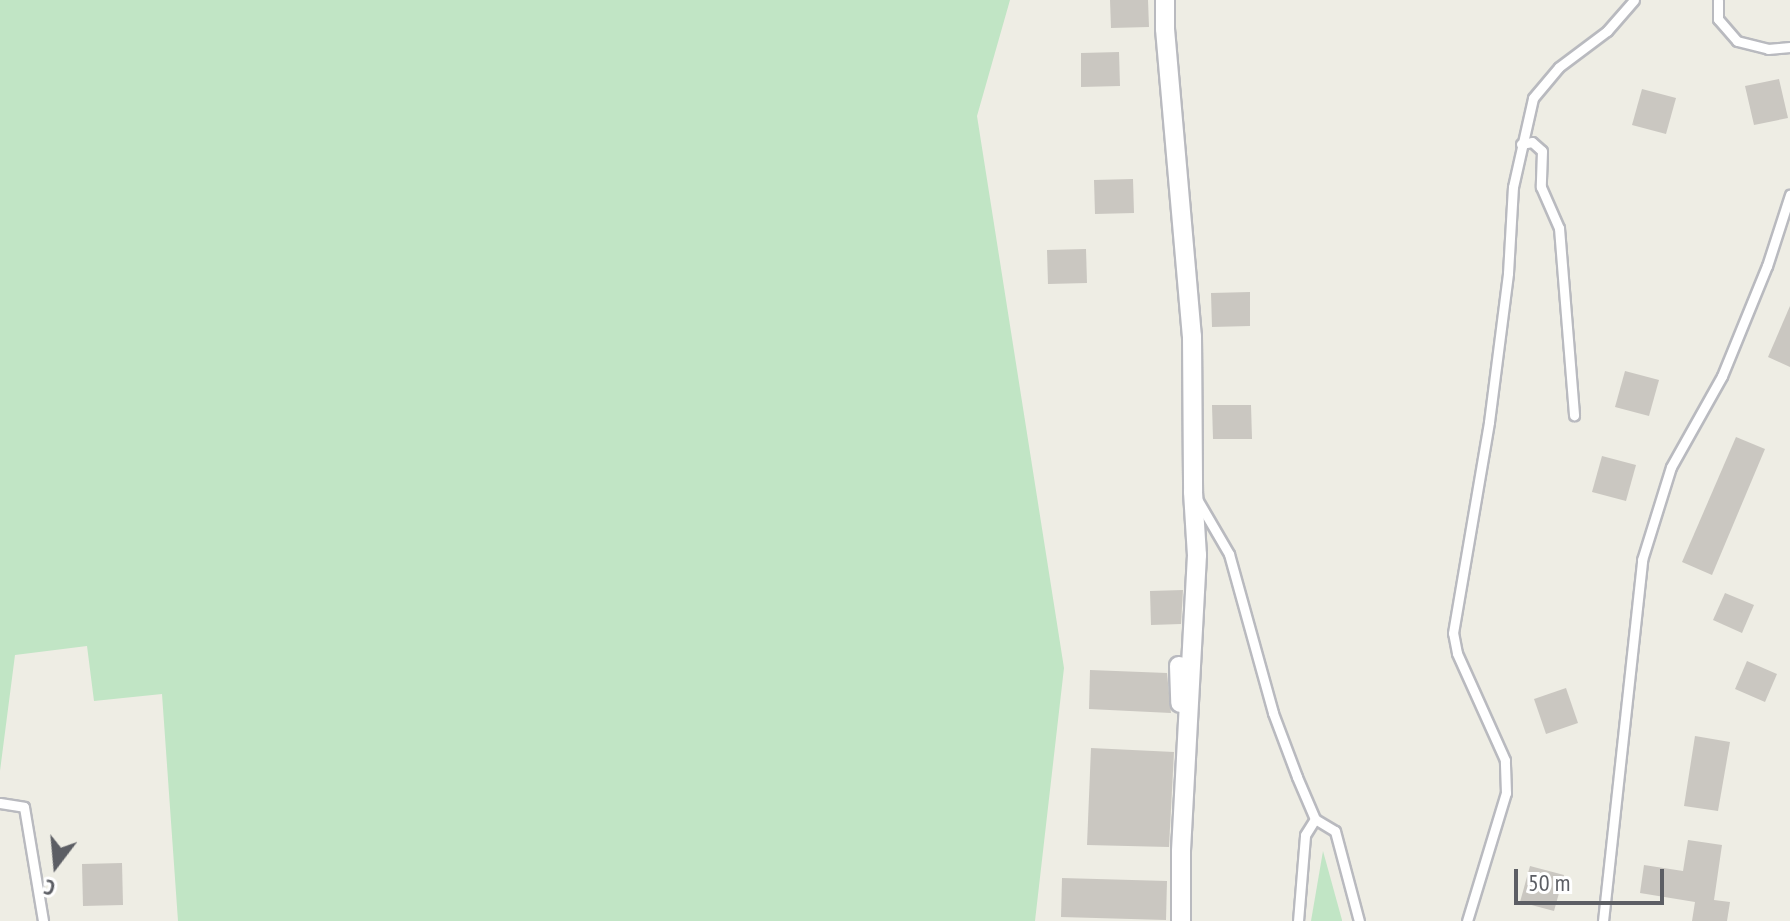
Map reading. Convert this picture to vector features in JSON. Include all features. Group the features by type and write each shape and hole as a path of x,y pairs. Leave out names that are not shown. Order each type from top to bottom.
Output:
{"street":[{"path":"1165,0 1192,336 1197,609 1181,852 1181,921"},
{"path":"1171,921 1181,747 1179,666"}],"lane":[{"path":"1467,921 1506,793 1505,760 1457,653 1453,633 1489,422 1508,273 1513,187 1533,98 1559,67 1607,31 1634,0"},
{"path":"1718,0 1718,19 1737,41 1768,49 1790,47"},
{"path":"1521,144 1532,142 1542,151 1541,187 1559,228 1574,415"},
{"path":"1603,921 1642,560 1671,467 1722,376 1767,266 1790,195"},
{"path":"1193,492 1229,554 1273,713 1315,819 1335,831 1359,921"},
{"path":"0,803 24,807 43,921"},
{"path":"1298,921 1305,835 1315,819"}],"green space":[{"path":"0,0 1010,0 977,116 1064,668 1035,921 178,921 162,694 94,701 87,646 15,655 0,771"},
{"path":"1323,851 1342,920 1342,921 1311,921"}],"building":[{"path":"1110,0 1148,0 1149,27 1111,28"},
{"path":"1119,52 1120,86 1081,87 1081,53"},
{"path":"1779,79 1788,118 1754,125 1745,86"},
{"path":"1642,89 1676,98 1666,134 1632,125"},
{"path":"1133,179 1134,213 1095,214 1094,180"},
{"path":"1086,249 1087,283 1048,284 1047,250"},
{"path":"1250,292 1250,326 1212,327 1211,293"},
{"path":"1790,306 1790,367 1768,357"},
{"path":"1625,371 1659,380 1649,416 1615,407"},
{"path":"1212,405 1251,405 1252,439 1213,439"},
{"path":"1736,437 1765,449 1712,575 1682,562"},
{"path":"1602,456 1636,465 1626,501 1592,492"},
{"path":"1183,590 1181,624 1151,625 1150,591"},
{"path":"1725,593 1754,605 1742,633 1713,620"},
{"path":"1747,661 1777,674 1765,702 1735,689"},
{"path":"1090,670 1167,673 1171,713 1089,709"},
{"path":"1566,688 1578,723 1546,734 1534,699"},
{"path":"1695,736 1730,742 1718,811 1684,806"},
{"path":"1091,748 1174,752 1169,847 1087,845"},
{"path":"1688,840 1722,845 1714,900 1730,902 1727,921 1692,921 1695,902 1640,893 1644,865 1683,871"},
{"path":"122,863 123,905 83,906 82,864"},
{"path":"1530,866 1564,875 1554,911 1520,902"},
{"path":"1062,878 1167,881 1166,920 1061,917"}]}
